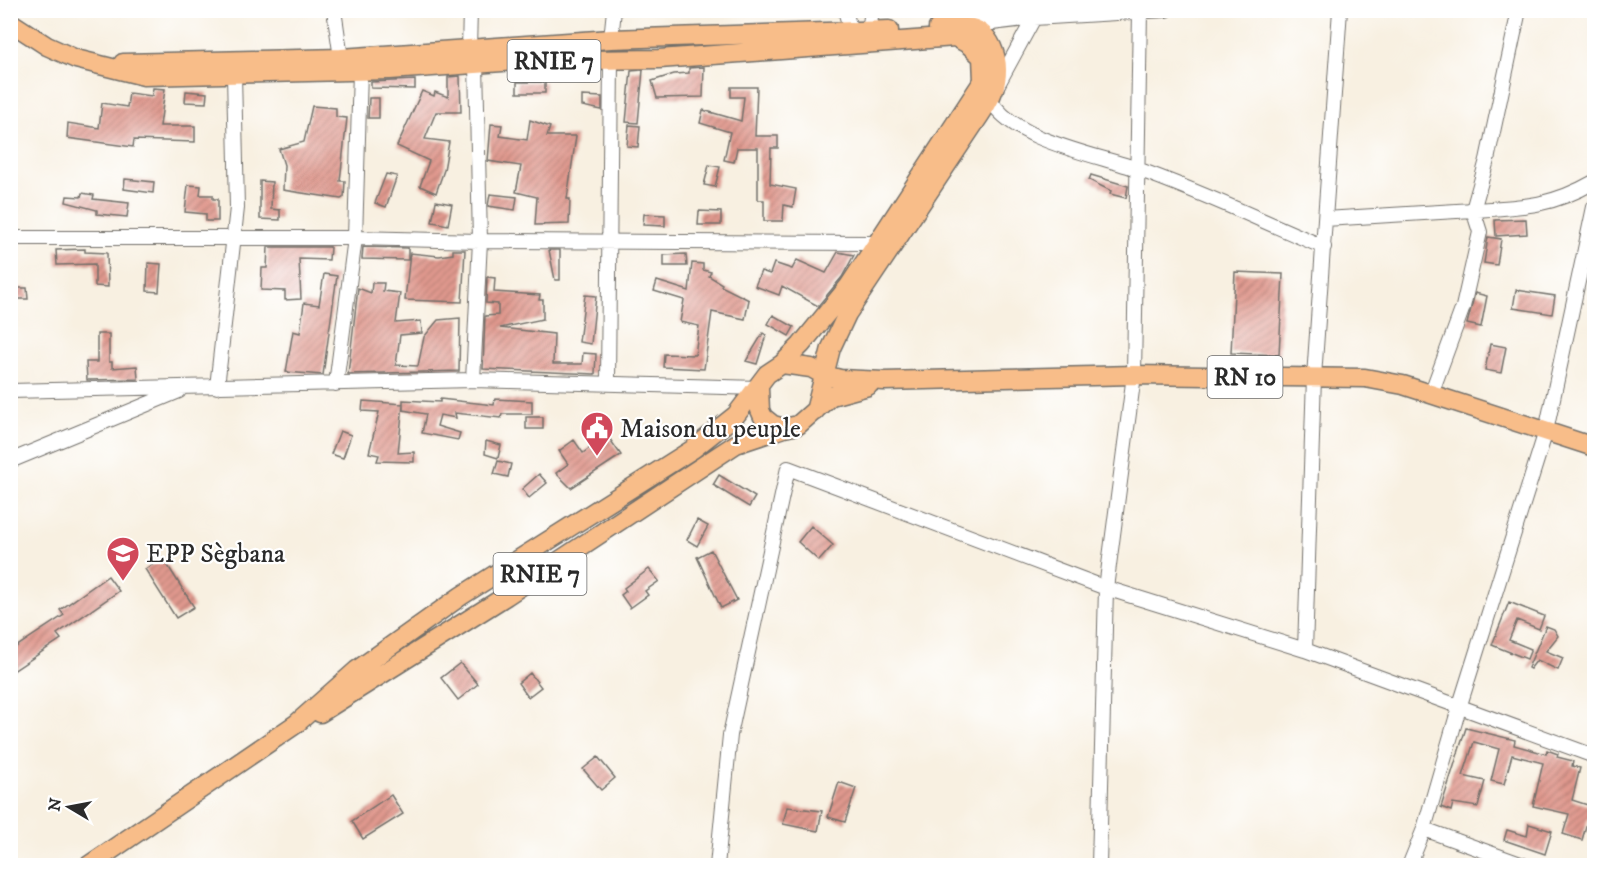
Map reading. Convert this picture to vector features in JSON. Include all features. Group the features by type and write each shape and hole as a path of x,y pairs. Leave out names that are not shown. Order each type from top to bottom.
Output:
{"main road":[{"name":"RNIE 7","path":"95,64 144,76 360,71 611,39 860,31 968,18"},
{"path":"815,411 831,348 846,314 990,99 997,68 992,45 968,18"},
{"path":"10,22 47,46 95,64"},
{"name":"RNIE 7","path":"88,866 296,724 357,670 461,596 693,449 736,415 759,388 767,374 782,364 849,286 983,81 982,57 968,44 955,37 659,58 341,58 95,64"},
{"name":"RN 10","path":"782,364 811,368 824,375 840,379 884,381 1134,375 1365,378 1431,394 1594,447"},
{"name":"RN 10","path":"784,428 798,425 831,396 884,381"},
{"path":"759,388 760,410 763,417 773,425 784,428"},
{"name":"RNIE 7","path":"296,724 313,717 506,596 736,444 784,428"}],"street":[{"path":"334,10 341,58"},
{"path":"470,10 480,241 473,380"},
{"path":"611,39 614,10"},
{"path":"845,10 860,31 872,10"},
{"path":"968,18 1166,10"},
{"path":"1305,650 1314,377 1340,10"},
{"path":"1431,394 1463,307 1480,232 1473,210 1487,160 1519,10"},
{"path":"1099,866 1106,588 1134,375 1140,11"},
{"path":"983,81 997,68 1036,14"},
{"path":"1036,14 990,99 1022,128 1047,140 1136,168 1323,248"},
{"path":"609,383 611,59"},
{"path":"336,384 355,238 360,71"},
{"path":"217,387 238,192 234,74"},
{"path":"1325,219 1531,207 1557,201 1594,182"},
{"path":"1409,866 1424,829 1459,708 1546,430 1594,207"},
{"path":"10,238 233,240 355,238 480,241 876,243"},
{"path":"10,391 473,380 759,388"},
{"path":"10,461 186,388"},
{"path":"717,866 730,735 789,468 1106,588 1305,650 1594,756"},
{"path":"1424,829 1526,865"}],"building":[{"path":"704,67 703,97 657,98 652,81 674,74 689,73 689,68"},
{"path":"643,70 638,123 626,122 631,71"},
{"path":"460,76 461,112 436,112 425,139 449,142 444,170 436,193 420,186 429,161 397,146 422,91 434,96 435,92 448,97 448,77"},
{"path":"415,80 415,89 371,88 371,82"},
{"path":"517,82 545,82 545,93 517,93"},
{"path":"731,87 757,87 755,136 778,136 778,148 771,148 770,184 796,189 793,207 784,205 783,221 764,221 764,200 758,200 758,148 737,148 734,162 724,160 730,132 700,123 703,110 741,121 744,97 731,97"},
{"path":"153,88 165,89 160,126 195,126 195,142 134,140 133,147 67,138 68,123 99,128 102,103 127,107 129,93 152,96"},
{"path":"186,91 207,93 206,103 185,102"},
{"path":"582,96 602,97 602,110 582,106"},
{"path":"369,98 379,98 379,118 368,118"},
{"path":"312,106 336,108 336,117 347,118 340,181 345,181 344,197 341,199 283,190 284,165 279,149 304,142"},
{"path":"530,120 550,127 547,136 576,136 567,199 570,199 569,224 535,225 537,197 516,192 521,166 488,161 491,124 502,125 500,136 527,140"},
{"path":"629,125 640,126 638,147 627,146"},
{"path":"709,165 720,167 715,187 704,185"},
{"path":"386,174 397,176 386,207 375,203"},
{"path":"1091,175 1128,186 1126,198 1110,194 1111,191 1089,180"},
{"path":"125,179 154,182 153,193 124,189"},
{"path":"260,181 272,182 271,209 280,210 280,220 260,219"},
{"path":"188,185 201,186 200,195 213,195 213,199 218,199 218,221 206,221 206,214 185,212"},
{"path":"82,193 94,195 93,199 129,203 127,217 97,214 97,210 66,202 67,196 81,197"},
{"path":"490,194 517,197 515,210 488,206"},
{"path":"436,201 452,204 448,225 432,222"},
{"path":"699,211 721,212 721,225 698,225"},
{"path":"644,214 665,215 665,226 643,225"},
{"path":"1526,219 1527,234 1496,236 1495,220"},
{"path":"1488,237 1501,239 1497,265 1484,263"},
{"path":"268,247 330,247 329,260 299,259 301,299 285,300 285,291 261,290 262,268 267,268"},
{"path":"363,247 408,248 408,260 362,259"},
{"path":"85,249 85,252 107,253 108,287 95,286 95,264 57,265 56,250"},
{"path":"453,250 465,250 462,302 405,300 410,253 439,256 453,254"},
{"path":"549,250 560,250 560,280 555,280"},
{"path":"838,252 854,255 842,277 818,306 782,286 779,295 755,286 761,271 770,274 774,263 792,269 797,260 826,273"},
{"path":"686,254 687,266 664,266 664,255"},
{"path":"148,263 161,264 159,292 147,291"},
{"path":"692,263 703,264 703,270 711,272 709,276 722,284 721,286 749,300 745,319 712,312 704,369 663,367 664,354 695,355 699,326 680,322 684,300 654,291 657,281 689,291"},
{"path":"1235,272 1283,274 1279,355 1231,353"},
{"path":"324,274 337,276 323,375 286,372 293,331 300,333 304,303 319,305"},
{"path":"487,277 495,278 494,292 540,295 539,300 543,300 543,319 500,328 554,334 553,364 582,364 583,353 596,354 595,374 483,369 485,316 498,315 498,304 486,303"},
{"path":"372,283 384,283 383,291 400,293 396,323 421,321 422,333 400,335 396,365 418,366 424,337 438,320 460,318 459,371 348,374 358,288 371,293"},
{"path":"10,288 27,288 28,299 10,299"},
{"path":"1516,290 1555,296 1552,314 1513,308"},
{"path":"1475,293 1487,296 1481,327 1467,324"},
{"path":"585,295 596,296 591,344 579,342"},
{"path":"773,315 794,327 789,336 768,324"},
{"path":"763,333 766,335 757,364 746,361"},
{"path":"97,334 109,334 109,362 112,362 112,368 137,366 138,379 87,380 86,362 97,362"},
{"path":"1490,344 1506,347 1501,373 1485,370"},
{"path":"440,399 494,405 495,399 532,401 532,414 502,414 501,418 455,413 456,418 440,415 437,426 460,433 458,440 422,433 426,414 403,410 403,400 440,402"},
{"path":"363,401 403,404 398,453 414,452 414,462 377,461 379,455 369,453 379,412 362,411"},
{"path":"526,417 543,417 543,429 526,429"},
{"path":"340,431 351,435 343,458 331,454"},
{"path":"607,435 621,455 571,488 556,473 568,464 559,451 574,440 583,453"},
{"path":"486,441 501,445 498,458 485,454"},
{"path":"498,461 511,464 508,477 494,474"},
{"path":"539,474 547,483 529,498 522,489"},
{"path":"719,475 755,497 749,507 713,485"},
{"path":"697,520 708,526 697,546 687,540"},
{"path":"811,526 833,545 819,561 798,542"},
{"path":"711,550 737,600 721,608 697,557"},
{"path":"163,558 194,607 176,618 145,569"},
{"path":"649,569 659,581 645,591 648,595 630,608 621,595 626,591 624,588"},
{"path":"108,576 119,591 57,634 61,639 10,673 10,651 64,615 60,610"},
{"path":"1509,602 1544,616 1539,629 1517,620 1509,640 1531,649 1527,659 1492,645"},
{"path":"1546,626 1554,629 1558,636 1546,651 1563,658 1558,670 1537,660 1530,669 1528,668"},
{"path":"460,663 478,684 458,700 441,678"},
{"path":"530,673 541,687 528,697 518,683"},
{"path":"1466,728 1515,740 1514,745 1546,754 1547,750 1558,754 1557,757 1573,761 1572,766 1580,768 1572,800 1594,807 1594,821 1588,819 1582,840 1563,834 1569,814 1533,806 1543,763 1512,755 1504,784 1491,781 1499,749 1474,742 1463,776 1485,781 1478,807 1453,803 1451,811 1441,807"},
{"path":"598,757 615,778 601,790 583,769"},
{"path":"839,782 856,788 845,822 828,817"},
{"path":"391,795 403,814 363,839 352,821"},
{"path":"787,807 822,811 818,831 783,824"},
{"path":"1529,824 1552,831 1545,854 1504,840 1507,830 1527,836"}],"place":[{"name":"Maison du peuple","path":"597,457"},
{"name":"EPP Sègbana","path":"123,582"}]}
